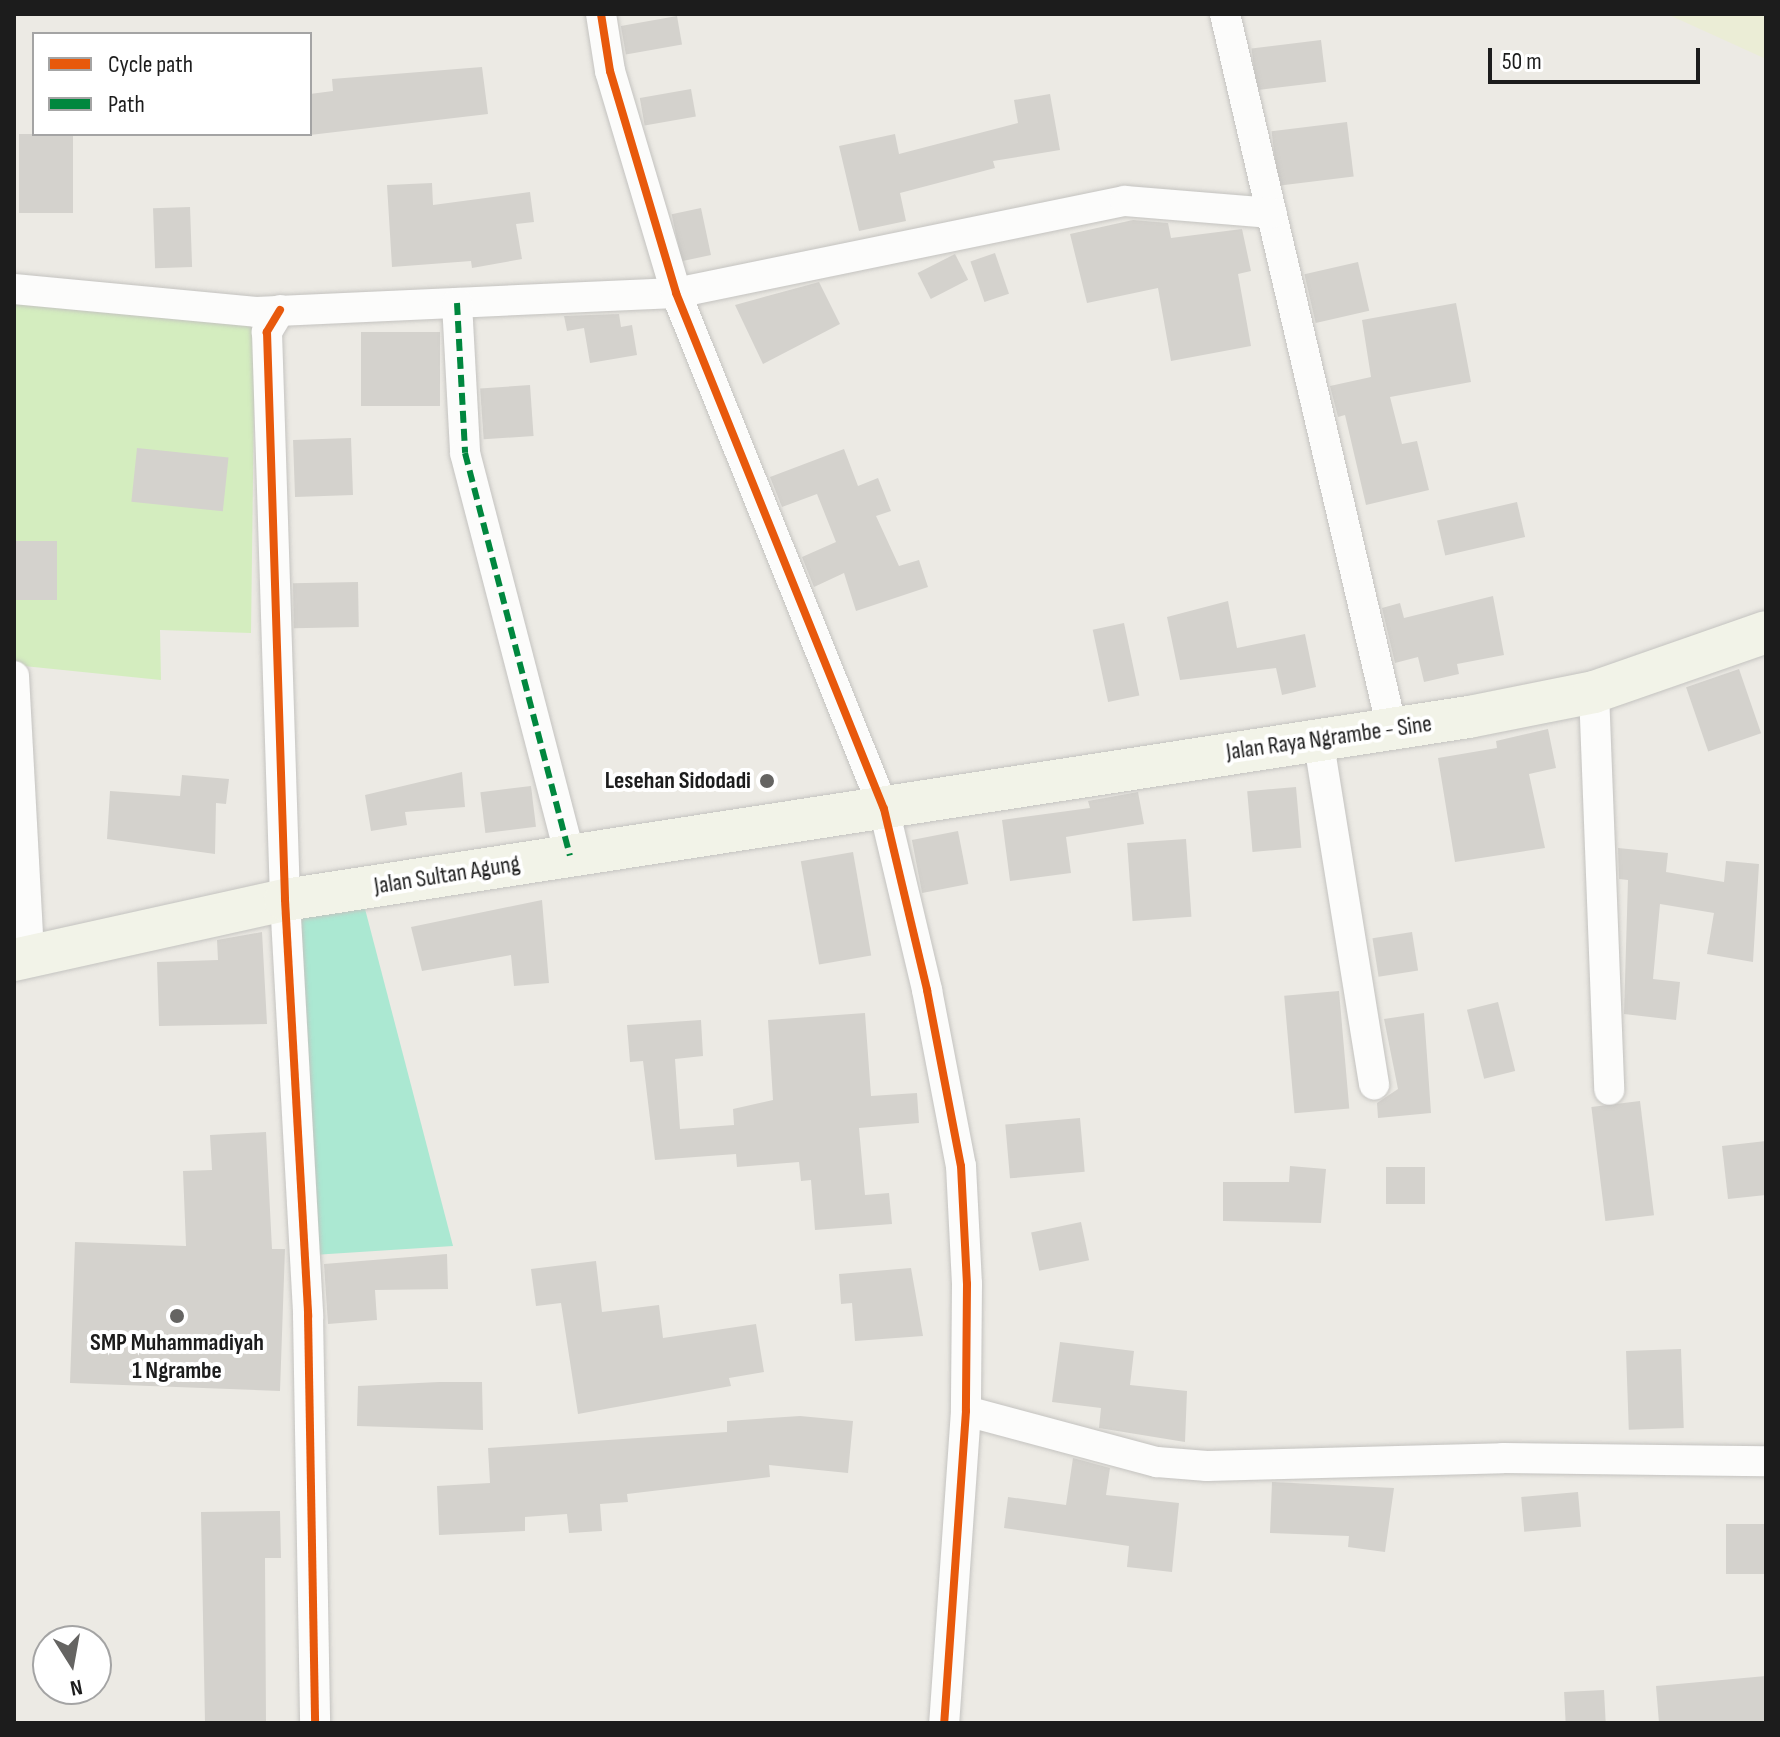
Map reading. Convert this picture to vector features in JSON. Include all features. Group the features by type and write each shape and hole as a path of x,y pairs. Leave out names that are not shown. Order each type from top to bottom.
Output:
{"main road":[{"name":"Jalan Raya Ngrambe - Sine","path":"884,809 1318,738 1392,729 1594,692 1766,632"},
{"name":"Jalan Sultan Agung","path":"22,958 285,900 884,809"}],"street":[{"path":"601,14 610,71 676,293 884,809 961,1166 966,1411 944,1723"},
{"path":"1225,14 1392,729"},
{"path":"14,289 280,310 676,293 1125,201 1272,213"},
{"path":"457,303 465,453 504,623 570,856"},
{"path":"280,310 267,332 285,900 308,1315 315,1723"},
{"path":"14,676 22,958"},
{"path":"1594,692 1609,1090"},
{"path":"1318,738 1374,1085"},
{"path":"966,1411 1157,1462 1207,1466 1503,1458 1766,1461"}],"green space":[{"path":"1667,14 1766,14 1766,59"},
{"path":"14,300 255,324 251,633 160,630 161,680 14,665"},
{"path":"364,905 453,1246 313,1255 293,915"}],"building":[{"path":"677,16 682,45 626,54 621,26"},
{"path":"1321,40 1326,82 1257,90 1252,49"},
{"path":"482,67 488,114 312,135 312,94 333,91 332,79"},
{"path":"691,89 696,117 645,126 640,98"},
{"path":"1050,94 1060,150 993,161 995,168 900,193 906,221 859,231 839,146 895,134 899,154 1018,123 1014,100"},
{"path":"1347,122 1354,177 1278,186 1272,131"},
{"path":"19,134 73,136 73,213 19,213"},
{"path":"432,183 433,205 530,192 534,222 516,224 522,259 472,268 471,261 392,267 387,185"},
{"path":"190,207 192,267 155,268 153,208"},
{"path":"701,208 711,255 682,261 672,214"},
{"path":"1133,220 1168,223 1171,238 1242,229 1251,271 1238,274 1251,346 1171,361 1158,288 1087,303 1070,234"},
{"path":"995,253 1009,294 984,302 970,261"},
{"path":"955,254 968,280 931,299 918,273"},
{"path":"1358,262 1369,311 1316,323 1304,274"},
{"path":"819,282 840,324 763,364 735,305"},
{"path":"1456,303 1471,382 1390,397 1402,444 1417,441 1429,490 1366,505 1345,415 1338,417 1330,386 1371,377 1362,320"},
{"path":"619,314 621,327 632,325 637,355 590,363 584,328 567,331 564,316"},
{"path":"361,332 440,332 440,406 361,406"},
{"path":"530,385 534,436 484,439 480,388"},
{"path":"351,438 353,495 295,497 293,440"},
{"path":"137,448 228,458 223,511 131,502"},
{"path":"844,449 858,486 878,478 891,511 876,516 899,566 919,560 928,587 856,611 844,573 814,587 802,557 836,542 817,494 782,507 770,477"},
{"path":"1517,502 1525,537 1445,556 1437,520"},
{"path":"14,541 57,541 57,600 14,600"},
{"path":"358,582 359,627 294,628 293,583"},
{"path":"1493,596 1504,655 1457,664 1459,674 1424,682 1418,657 1395,663 1382,608 1400,603 1404,618"},
{"path":"1228,601 1237,648 1305,634 1316,687 1282,695 1276,668 1180,680 1167,617"},
{"path":"1124,623 1139,695 1108,702 1093,630"},
{"path":"1739,669 1761,733 1708,752 1686,687"},
{"path":"1548,729 1556,768 1529,774 1545,848 1455,862 1438,758 1497,748 1496,741"},
{"path":"462,772 465,807 405,812 407,825 371,831 365,795"},
{"path":"182,775 229,779 226,804 216,803 215,854 107,839 110,791 180,796"},
{"path":"531,786 536,827 485,833 480,792"},
{"path":"1296,787 1301,848 1253,852 1247,791"},
{"path":"1138,792 1144,824 1066,837 1071,873 1010,881 1002,820 1090,808 1088,801"},
{"path":"958,831 968,884 922,893 912,840"},
{"path":"1186,839 1191,917 1133,921 1127,843"},
{"path":"1618,848 1668,853 1666,872 1724,882 1726,861 1759,864 1753,962 1707,954 1714,913 1660,904 1653,979 1680,982 1676,1020 1624,1014 1628,880 1619,879"},
{"path":"853,852 871,955 819,965 801,861"},
{"path":"542,900 549,983 514,986 511,955 422,971 411,927"},
{"path":"262,932 267,1024 159,1026 157,962 218,960 217,940"},
{"path":"1412,932 1418,971 1379,977 1372,938"},
{"path":"1339,991 1349,1109 1294,1113 1284,996"},
{"path":"1498,1002 1515,1071 1484,1079 1467,1010"},
{"path":"865,1013 871,1096 917,1093 919,1123 859,1128 865,1195 889,1193 892,1224 815,1230 811,1180 801,1181 799,1162 737,1167 736,1154 655,1160 643,1061 630,1062 627,1025 701,1020 703,1056 675,1059 680,1129 734,1125 733,1109 773,1100 768,1020"},
{"path":"1424,1013 1431,1113 1378,1118 1377,1103 1398,1089 1384,1019"},
{"path":"1640,1101 1654,1215 1605,1221 1591,1107"},
{"path":"1080,1118 1085,1172 1010,1178 1005,1125"},
{"name":"SMP Muhammadiyah 1 Ngrambe","path":"266,1132 272,1249 285,1249 280,1391 70,1383 75,1242 186,1246 183,1171 212,1170 210,1135"},
{"path":"1766,1141 1766,1195 1728,1199 1722,1146"},
{"path":"1290,1166 1326,1169 1321,1223 1223,1221 1223,1182 1289,1182"},
{"path":"1386,1167 1425,1167 1425,1204 1386,1204"},
{"path":"1081,1222 1089,1260 1039,1271 1031,1233"},
{"path":"447,1254 448,1289 375,1290 377,1320 328,1324 324,1264"},
{"path":"596,1261 602,1312 659,1305 663,1338 756,1324 764,1372 729,1378 731,1386 578,1414 561,1303 536,1306 531,1269"},
{"path":"911,1268 923,1336 855,1341 852,1303 841,1304 839,1274"},
{"path":"1060,1342 1134,1351 1130,1385 1187,1391 1185,1442 1099,1428 1101,1408 1052,1402"},
{"path":"1681,1349 1684,1428 1629,1430 1626,1351"},
{"path":"482,1382 483,1430 357,1426 358,1386"},
{"path":"800,1416 853,1421 848,1473 769,1465 770,1477 627,1494 628,1502 600,1504 602,1531 569,1533 567,1514 525,1517 525,1531 439,1535 437,1486 490,1483 488,1448 727,1432 727,1421"},
{"path":"1073,1458 1110,1468 1106,1495 1179,1503 1172,1572 1127,1567 1129,1546 1004,1528 1008,1497 1066,1505"},
{"path":"1272,1482 1394,1488 1385,1552 1348,1547 1349,1536 1270,1533"},
{"path":"1578,1492 1581,1527 1524,1532 1521,1497"},
{"path":"280,1511 281,1558 265,1558 266,1723 205,1723 201,1512"},
{"path":"1726,1524 1766,1524 1766,1574 1726,1574"},
{"path":"1766,1676 1766,1723 1659,1723 1656,1686"},
{"path":"1604,1690 1606,1723 1566,1723 1564,1692"}],"marked path":[{"path":"457,303 465,453 570,856"}],"cycle path":[{"path":"601,14 610,71 676,293 884,809 927,990 961,1166 967,1284 966,1411 944,1723"},
{"path":"280,310 267,332 285,900 308,1315 315,1723"}],"place":[{"name":"Lesehan Sidodadi","path":"767,781"},
{"name":"SMP Muhammadiyah 1 Ngrambe","path":"177,1316"}]}
